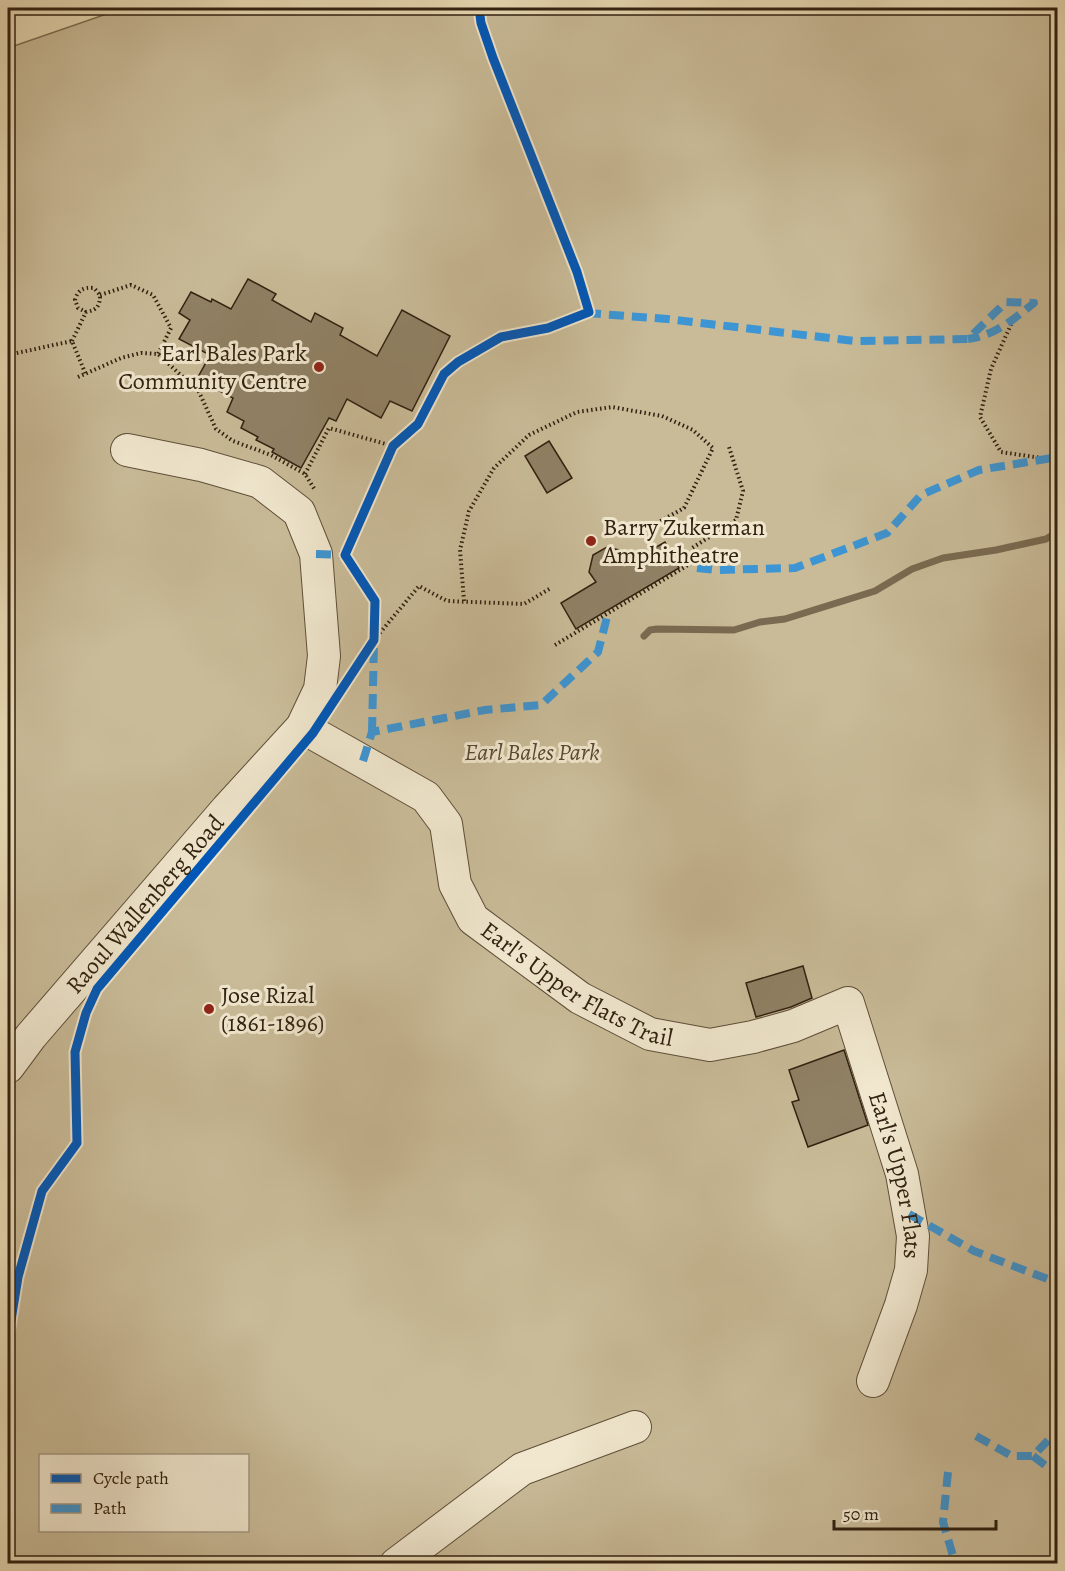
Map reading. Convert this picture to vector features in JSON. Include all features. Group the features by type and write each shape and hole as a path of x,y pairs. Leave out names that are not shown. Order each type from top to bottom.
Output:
{"lane":[{"name":"Raoul Wallenberg Road","path":"8,1067 31,1036 212,826 302,727 320,688 324,656 316,554 299,512 260,482 201,465 127,450"},
{"name":"Earl's Upper Flats Trail","path":"302,727 426,797 446,824 455,884 473,919 580,998 650,1034 710,1045 753,1038 793,1026 848,1003"},
{"name":"Earl's Upper Flats","path":"848,1003 902,1174 913,1236 911,1270 901,1305 873,1381"},
{"path":"396,1563 522,1468 635,1427"}],"path":[{"path":"100,295 131,285 153,296 171,328 158,354"},
{"path":"85,287 94,288 100,295 100,303 95,310 86,312 78,308 75,300 78,292 85,287"},
{"path":"86,312 72,341 86,375"},
{"path":"1013,320 991,369 980,417 1001,452 1048,459"},
{"path":"8,355 72,341"},
{"path":"78,377 122,357 141,353 158,354 199,392 216,429 233,441 272,455 305,474 319,495"},
{"path":"464,601 460,550 466,521 469,511 494,468 529,435 577,412 612,407 662,416 693,430 713,448 684,508 657,523"},
{"path":"305,474 329,428 393,446"},
{"path":"555,645 698,559 692,548 735,520 743,491 729,447"},
{"path":"374,640 419,586 447,601 524,604 551,588"}],"green space":[{"name":"Earl Bales Park","path":"124,8 1057,8 1057,1563 8,1563 8,48"}],"building":[{"name":"Earl Bales Park Community Centre","path":"248,279 276,294 272,300 311,322 315,313 343,328 340,335 377,356 402,310 450,336 412,411 390,401 381,418 347,399 336,421 329,418 301,468 272,452 274,449 256,440 258,437 241,428 244,421 227,412 233,398 197,379 210,355 179,339 190,320 179,313 191,292 231,309"},
{"path":"549,441 572,478 547,493 525,456"},
{"path":"665,542 679,568 576,629 561,603 596,582 589,572 593,555 607,547 623,551 630,562"},
{"path":"803,966 812,998 756,1017 746,983"},
{"path":"844,1050 868,1125 808,1147 792,1102 799,1100 789,1070"}],"waterway":[{"path":"644,636 650,630 657,629 734,630 760,622 785,619 875,591 912,569 943,558 1046,539 1058,528"}],"marked path":[{"path":"586,313 667,319 855,341 968,339 1006,302 1034,303 995,331 968,339"},
{"path":"697,568 716,570 795,568 887,533 921,495 979,470 1058,457"},
{"path":"316,554 345,555"},
{"path":"363,761 372,732 485,710 541,705 598,652 607,617"},
{"path":"372,732 374,643"},
{"path":"909,1214 974,1251 1058,1283"},
{"path":"976,1436 1012,1456 1033,1456 1058,1430"},
{"path":"1033,1456 1058,1475"},
{"path":"948,1472 943,1522 953,1556 967,1564"}],"cycle path":[{"path":"8,1339 18,1277 42,1191 77,1143 75,1052 86,1013 97,989 313,733 374,640 375,601 345,555 393,446 418,424 444,374 458,362 501,337 548,328 589,312 577,272 493,58 481,23 479,8"}],"place":[{"name":"Earl Bales Park Community Centre","path":"319,367"},
{"name":"Barry Zukerman Amphitheatre","path":"591,541"},
{"name":"Jose Rizal (1861-1896)","path":"209,1009"}]}
